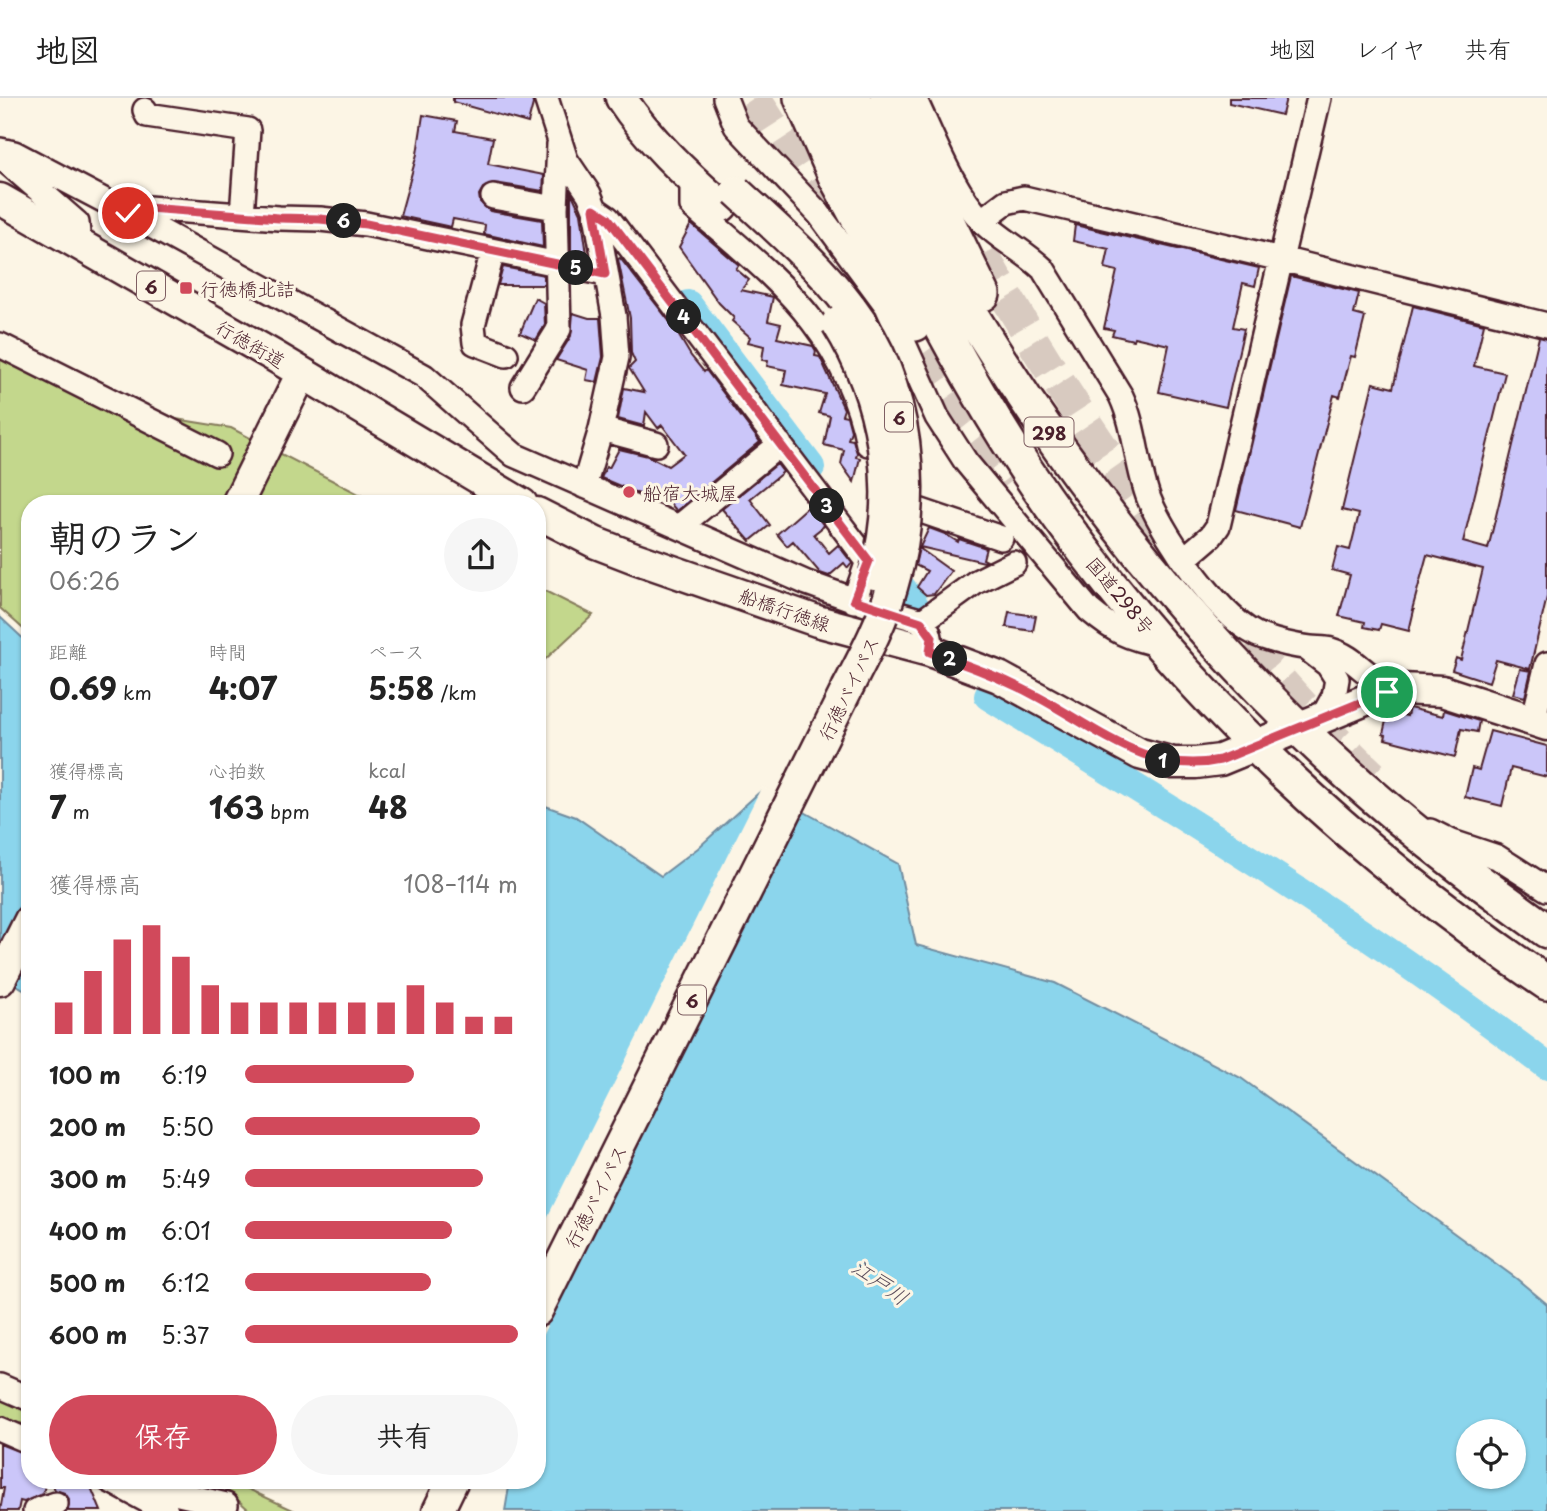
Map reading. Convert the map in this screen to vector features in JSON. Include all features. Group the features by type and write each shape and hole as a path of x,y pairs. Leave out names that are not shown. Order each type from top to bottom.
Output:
{"highway":[{"name":"298","path":"801,98 835,176 932,355 1003,459 1060,519"},
{"name":"国道298号","path":"827,98 962,365 1060,519 1097,567 1162,645 1256,746 1332,818 1458,919 1547,983"},
{"name":"298","path":"853,98 909,207 960,295 1046,427 1098,501 1137,549 1219,646 1310,723 1387,808 1474,878 1547,931"},
{"name":"298","path":"887,98 979,287 1016,354 1077,447 1137,549"}],"main road":[{"name":"行徳バイパス","path":"546,1293 874,634 892,587 905,536 907,503 904,444 895,402 878,354 853,310 829,281 729,198 692,179 643,127 621,98"},
{"name":"行徳バイパス","path":"546,1252 860,621 883,539 886,489 883,440 874,401 858,361 834,319 815,294 729,198 700,159 670,128 647,98"},
{"name":"行徳街道","path":"0,199 302,373 242,495"},
{"path":"302,373 507,495"},
{"name":"船橋行徳線","path":"546,518 596,543 635,558 817,621 930,652 999,677 1140,754 1159,760 1184,763 1212,761 1256,746 1375,696 1401,689 1442,691 1540,723"},
{"path":"0,980 21,938"},
{"path":"418,1511 429,1489"},
{"path":"438,1511 449,1489"}],"street":[{"path":"546,98 559,144 566,160 589,194 594,209 614,316 617,357 601,429 584,486"},
{"path":"725,98 736,126 819,214 887,306 937,417 966,462 1089,611 1108,626 1132,639 1162,645"},
{"path":"914,98 968,204 982,220 1010,244 1027,254 1042,269 1121,396 1129,416 1137,460 1149,499 1166,534 1183,559 1236,621 1250,632 1306,648 1331,650 1357,662 1380,682 1401,689"},
{"path":"1183,559 1212,536 1218,526 1319,98"},
{"path":"145,110 146,115 248,130 242,215"},
{"path":"523,387 559,328 555,208 559,144"},
{"path":"0,150 14,153 128,213 424,376 514,455 807,583 921,622 932,637 930,652"},
{"path":"0,156 77,223 79,244"},
{"path":"692,179 692,205 778,284 813,322 853,391 865,426 873,481 882,496 1001,538"},
{"path":"493,197 555,208"},
{"path":"982,220 1006,202 1024,198 1547,325"},
{"path":"128,213 148,208 366,224 605,274"},
{"path":"594,209 608,218 869,561 864,604"},
{"path":"493,251 472,325 475,343 506,355"},
{"path":"0,345 217,454"},
{"path":"601,429 656,444"},
{"path":"680,526 780,444"},
{"path":"864,604 890,548 895,502"},
{"path":"921,622 976,582 1014,563"},
{"path":"1306,648 1328,665 1337,678 1334,696 1310,723"},
{"path":"1540,723 1547,664"},
{"path":"1387,808 1452,842 1497,857 1543,878"},
{"path":"0,1386 21,1395"},
{"path":"0,1429 21,1438"},
{"path":"126,1489 166,1511"},
{"path":"160,1489 230,1508"},
{"path":"206,1489 230,1508"}],"green space":[{"path":"0,334 176,419 231,428 361,495 21,495 21,627 0,608"},
{"path":"546,592 593,615 546,659"},
{"path":"0,1399 21,1405 21,1423 0,1419"},
{"path":"226,1489 248,1489 295,1511 250,1511"}],"water":[{"path":"0,617 21,637 21,988 0,975"},
{"name":"江戸川","path":"763,789 898,864 916,945 1055,983 1241,1078 1517,1279 1547,1304 1547,1511 505,1511 509,1489 546,1489 546,806 576,817 661,876 698,848"}],"pier":[{"path":"762,786 805,808 546,1328 546,1220"}],"building":[{"path":"453,98 532,98 533,104 528,123 453,102"},
{"path":"1229,98 1286,98 1282,115 1229,103"},
{"path":"423,115 457,121 455,131 493,138 488,164 544,175 543,191 495,183 483,188 479,195 480,202 490,211 542,220 543,247 484,234 485,225 453,219 451,227 400,216 417,154"},
{"path":"571,192 581,213 587,254 571,253"},
{"path":"691,224 739,265 736,269 749,280 741,290 773,297 768,321 781,324 777,338 813,346 815,356 820,357 844,409 842,415 847,416 851,431 848,439 853,440 856,457 860,458 854,482 841,464 844,450 824,445 830,416 819,413 825,394 783,385 786,370 767,366 768,361 762,360 764,346 748,342 750,337 732,321 734,318 719,303 679,247"},
{"path":"1075,225 1259,268 1255,286 1243,283 1233,327 1244,329 1226,407 1159,392 1169,345 1112,335 1114,330 1104,328 1117,271 1105,268 1109,249 1073,241"},
{"path":"620,258 673,326 691,356 704,372 706,370 760,442 677,511 660,492 651,499 601,478 619,449 648,456 668,466 684,454 662,425 658,428 646,412 644,426 618,419 624,388 644,392 629,368 635,362 631,353 630,318 618,259"},
{"path":"503,267 544,275 544,285 498,285"},
{"path":"1291,276 1359,293 1354,314 1365,317 1355,357 1351,356 1340,397 1334,395 1300,527 1236,510"},
{"path":"535,298 544,303 545,325 536,340 520,333"},
{"path":"1413,306 1484,324 1474,366 1505,373 1463,542 1488,549 1539,337 1547,339 1547,597 1530,669 1496,660 1489,682 1452,670 1456,658 1461,660 1483,569 1427,555 1409,631 1381,624 1379,630 1364,627 1365,622 1339,616 1350,575 1332,570 1338,547 1350,550 1359,514 1342,510 1373,383 1393,388"},
{"path":"573,313 600,318 603,357 597,382 586,380 588,370 556,360 571,336"},
{"path":"777,464 783,472 750,499 770,525 750,541 722,509"},
{"path":"809,506 824,526 814,534 829,553 838,545 852,563 848,568 844,563 829,576 820,573 793,541 787,546 777,534"},
{"path":"929,528 958,542 959,539 986,548 983,559 987,561 920,547"},
{"path":"919,548 951,571 934,594 926,595 917,587 927,571 915,565"},
{"path":"1009,612 1036,616 1033,631 1006,627"},
{"path":"1520,669 1531,671 1525,697 1513,694"},
{"path":"1409,708 1443,716 1444,710 1479,721 1477,732 1461,729 1455,757 1385,739 1386,735 1383,734 1388,712 1407,716"},
{"path":"1490,731 1547,746 1547,777 1511,768 1502,806 1465,797 1472,768 1479,770"},
{"path":"0,1444 21,1452 21,1489 44,1489 43,1494 24,1502 20,1501 18,1511 0,1511 4,1488 0,1488"},
{"path":"92,1489 101,1511 68,1511 69,1499 65,1493 55,1490"}],"waterway":[{"path":"688,304 811,467"},
{"path":"884,563 916,607"},
{"path":"988,696 1342,920 1412,967 1547,1066"}],"tunnel":[{"path":"754,98 841,233"},
{"path":"959,211 1005,295 1055,377 1164,535"},
{"path":"894,313 960,406 1017,477"},
{"path":"1217,606 1292,694 1372,776"}],"place":[{"name":"行徳橋北詰","path":"186,288"},
{"name":"船宿大城屋","path":"629,492"}],"route":[{"path":"128,213 148,208 366,224 605,274 594,209 608,218 869,561 854,600 921,622 932,637 930,652 999,677 1140,754 1173,763 1220,760 1387,692"}]}
